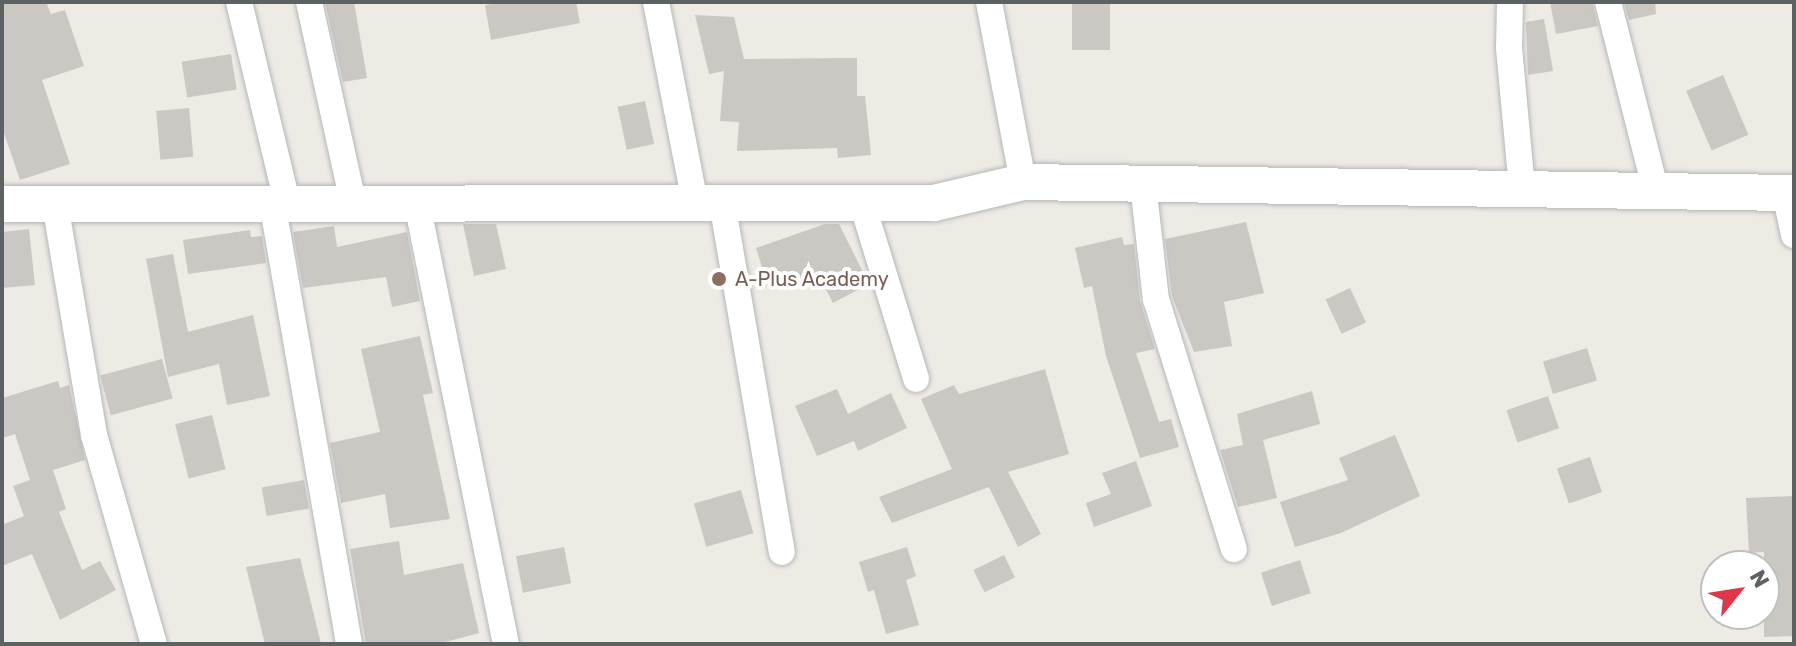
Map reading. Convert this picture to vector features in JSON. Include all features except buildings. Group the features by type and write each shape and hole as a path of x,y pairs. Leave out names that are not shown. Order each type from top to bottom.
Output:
{"street":[{"path":"239,2 279,202 349,644"},
{"path":"309,2 353,202"},
{"path":"656,2 708,202 782,552"},
{"path":"989,2 1023,182"},
{"path":"1510,2 1509,48 1522,189"},
{"path":"1608,2 1656,192"},
{"path":"2,204 934,203 1023,182 1790,193 1794,235"},
{"path":"1143,184 1156,299 1234,549"},
{"path":"417,203 506,644"},
{"path":"862,203 916,379"},
{"path":"55,204 94,435 154,644"}],"place":[{"name":"A-Plus Academy","path":"719,279"}]}
